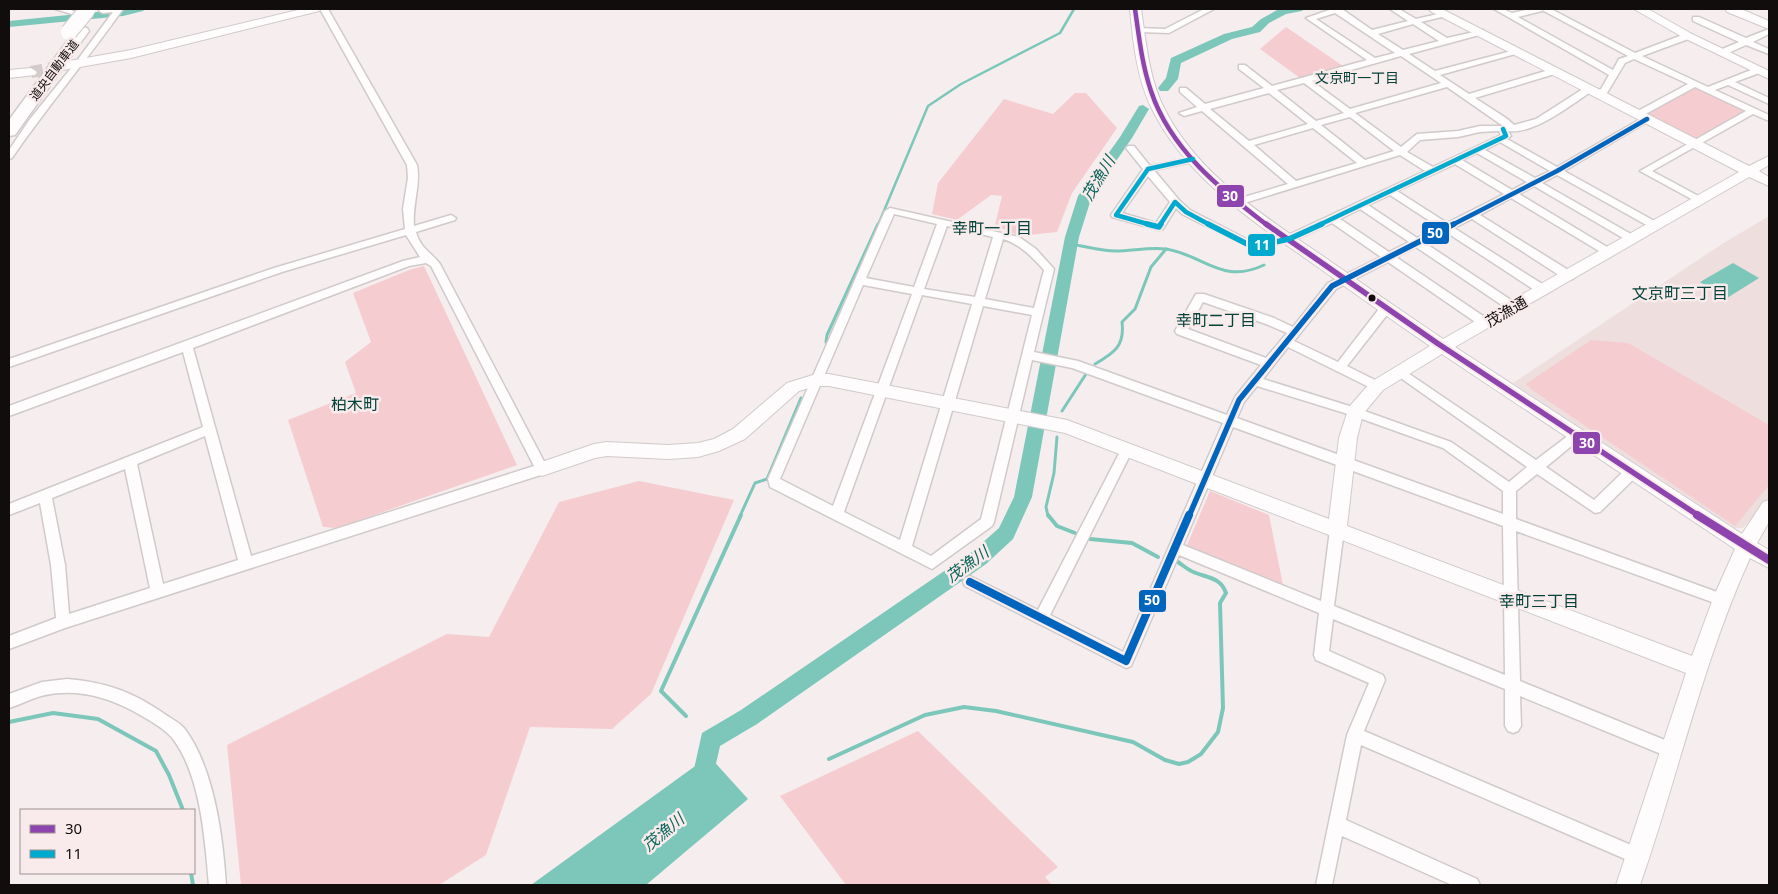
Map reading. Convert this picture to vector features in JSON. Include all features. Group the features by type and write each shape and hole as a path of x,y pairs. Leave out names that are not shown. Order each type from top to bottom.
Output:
{"highway":[{"name":"道央自動車道","path":"9,131 90,10"},
{"name":"道央自動車道","path":"9,112 75,31"}],"main road":[{"path":"1731,9 1769,26"}],"street":[{"path":"59,9 119,9"},
{"path":"9,156 33,121 79,64 119,9"},
{"path":"63,66 140,52 315,9"},
{"path":"324,9 412,165 415,175 409,200 409,231 418,250 435,264 542,469"},
{"path":"1135,9 1149,92 1164,121 1193,159 1238,202 1443,347 1769,560"},
{"path":"1139,30 1166,31 1210,9"},
{"path":"1372,61 1310,18 1337,9 1370,33 1510,125 1505,132"},
{"path":"1394,9 1446,41"},
{"path":"1498,9 1614,74"},
{"path":"1511,16 1539,9"},
{"path":"1545,9 1634,56 1769,118"},
{"path":"1640,9 1688,36 1764,72"},
{"path":"1370,33 1413,21 1439,11 1769,182"},
{"path":"1696,19 1769,52"},
{"path":"1723,52 1769,31"},
{"path":"1184,112 1205,108 1480,32"},
{"path":"1131,148 1175,202 1186,212 1253,247 1289,239 1477,149 1505,132 1538,121 1594,91 1604,90 1622,61 1688,36"},
{"path":"1434,74 1516,51"},
{"path":"1242,68 1363,163"},
{"path":"1468,97 1555,71"},
{"path":"9,74 31,72"},
{"path":"1707,90 1764,72"},
{"path":"1305,79 1401,152 1432,171"},
{"path":"1728,82 1769,101"},
{"path":"1248,144 1448,84"},
{"path":"970,582 1126,661 1239,400 1332,286 1557,171 1694,84"},
{"path":"1183,90 1295,185"},
{"path":"1699,199 1645,171 1752,111"},
{"path":"1238,202 1401,152 1417,136 1458,134 1480,129 1505,132 1557,171 1654,225"},
{"path":"1477,149 1632,239"},
{"path":"1175,202 1159,227 1116,215 1148,169 1193,159"},
{"path":"1454,160 1608,252"},
{"name":"茂漁通","path":"1337,530 1344,463 1355,412 1377,386 1399,371 1569,276 1769,160"},
{"path":"1390,191 1543,290"},
{"path":"1361,205 1513,307"},
{"path":"890,211 999,235 1015,239 1027,247 1049,269 1037,312 1031,356 987,522 932,563 775,483 774,479 890,211"},
{"path":"1473,215 1569,276"},
{"path":"9,363 278,270 451,218"},
{"path":"1333,219 1485,323"},
{"path":"837,514 943,222"},
{"path":"904,549 999,235"},
{"path":"9,411 187,346 407,262 428,259"},
{"path":"860,281 1037,312"},
{"path":"1269,364 1181,332 1200,297 1270,321 1291,337 1340,368 1377,386"},
{"path":"1340,368 1386,308"},
{"path":"187,346 246,564"},
{"path":"1031,356 1074,364 1509,524 1723,600"},
{"path":"1399,371 1595,508 1632,472"},
{"path":"9,643 63,622 594,451 607,449 668,452 698,450 719,444 739,434 793,387 816,380 829,380 1067,427 1697,668"},
{"path":"1255,380 1355,412 1447,445 1509,489"},
{"path":"9,510 210,429"},
{"path":"1509,489 1577,435"},
{"path":"1041,619 1127,449"},
{"path":"130,461 158,591"},
{"path":"1509,489 1513,726"},
{"path":"45,495 58,565 63,622"},
{"path":"1628,885 1639,857 1697,668 1746,545 1769,508"},
{"path":"1324,885 1355,735 1378,680 1321,655 1337,530"},
{"path":"1176,548 1671,750"},
{"path":"9,701 42,689 67,686 94,688 120,697 148,711 178,732 192,756 211,816 218,885"},
{"path":"1355,735 1639,857"},
{"path":"1337,825 1470,885"}],"shaded area":[{"path":"1286,27 1343,66 1300,78 1260,49"},
{"path":"1696,87 1747,111 1695,140 1645,115"},
{"path":"1075,93 1086,93 1117,128 1072,193 1057,232 1019,236 995,225 1002,196 991,195 957,220 932,214 938,183 1004,99 1053,114"},
{"path":"1769,216 1769,497 1743,528 1735,528 1513,383 1722,244"},
{"path":"424,266 517,465 337,528 323,527 288,420 356,393 345,362 371,342 353,293 409,270"},
{"path":"1591,340 1628,343 1769,425 1769,485 1735,526 1532,390 1526,384"},
{"path":"639,481 734,500 651,694 612,729 530,727 486,855 439,885 241,885 227,745 447,634 489,637 559,502"},
{"path":"1210,491 1269,515 1283,585 1187,545"},
{"path":"918,731 1058,867 1045,877 1052,885 846,885 780,796"}],"water":[{"path":"1733,263 1759,278 1727,298 1700,282"},
{"path":"709,756 748,799 646,885 531,885"}],"waterway":[{"path":"9,24 123,13 139,9"},
{"path":"878,225 928,106 961,84 1060,33 1074,9"},
{"name":"茂漁川","path":"1164,88 1172,79 1175,61 1228,36 1256,30 1265,21 1283,11 1298,9"},
{"name":"茂漁川","path":"703,778 710,740 749,717 979,558 1006,533 1023,497 1072,237 1085,196 1126,138 1143,109"},
{"path":"826,342 827,335 878,224"},
{"path":"1070,244 1110,251 1166,249"},
{"path":"1095,364 1117,348 1122,337 1122,322 1135,309 1151,267 1166,249"},
{"path":"1166,249 1179,252 1214,267 1236,272 1264,265"},
{"path":"1062,411 1086,374"},
{"path":"740,516 755,483 767,479 801,398"},
{"path":"1048,516 1046,507 1054,473 1057,437"},
{"path":"686,716 661,691 741,515"},
{"path":"1048,515 1057,526 1075,533"},
{"path":"1090,539 1132,543 1158,557"},
{"path":"829,759 925,715 964,707 996,711 1133,742 1165,760 1179,764 1188,762 1201,754 1218,732 1223,708 1220,603 1226,593 1218,581 1191,571 1178,562"},
{"path":"9,722 53,713 98,719 156,751 169,775 183,809"},
{"path":"191,874 193,885"}],"tunnel":[{"path":"31,72 63,66"}],"transit line":[{"name":"30","path":"1135,9 1147,80 1157,107 1180,144 1199,167 1221,188 1268,226 1437,343 1729,536 1769,560"},
{"name":"50","path":"970,582 1126,661 1239,400 1332,286 1557,171 1647,119"},
{"name":"11","path":"1193,159 1148,169 1116,215 1159,227 1175,202 1186,212 1253,247 1289,239 1506,136 1503,129"}],"district":[{"name":"文京町一丁目","path":"1357,77"},
{"name":"幸町一丁目","path":"992,228"},
{"name":"文京町三丁目","path":"1680,293"},
{"name":"幸町二丁目","path":"1216,320"},
{"name":"柏木町","path":"355,404"},
{"name":"幸町三丁目","path":"1539,601"}]}
